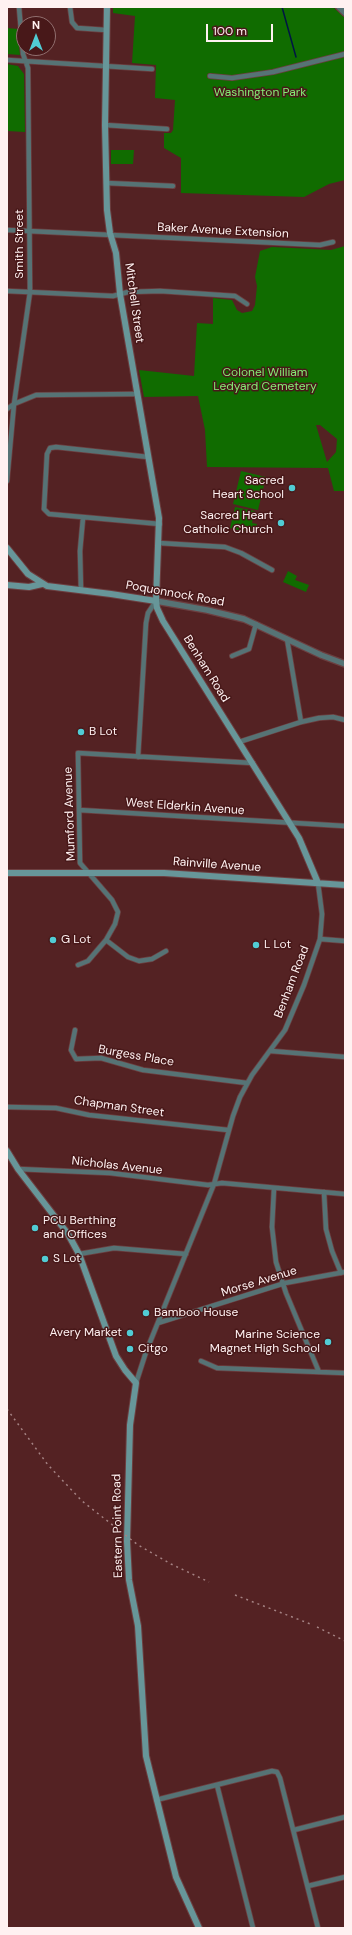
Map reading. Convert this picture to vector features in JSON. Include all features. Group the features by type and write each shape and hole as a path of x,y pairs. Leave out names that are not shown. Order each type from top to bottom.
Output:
{"main road":[{"name":"Mitchell Street","path":"107,7 105,126 108,224 116,253 120,294 160,524 156,601"},
{"name":"Poquonnock Road","path":"7,548 28,574 42,584 55,588 81,590 156,601"},
{"path":"7,585 29,587 42,584"},
{"name":"Benham Road","path":"156,601 163,621 299,838 318,883"},
{"name":"Rainville Avenue","path":"7,873 164,873 345,885"},
{"path":"7,1151 18,1168 61,1223 79,1254 116,1356 136,1383"},
{"name":"Eastern Point Road","path":"136,1383 130,1430 127,1556 129,1580 138,1626 146,1756 176,1876 199,1928"}],"street":[{"name":"Smith Street","path":"7,481 14,404 30,292 28,68 25,61 18,7"},
{"path":"70,7 72,22 77,28 106,30"},
{"path":"338,7 345,12"},
{"path":"210,76 232,78 273,72 345,54"},
{"path":"7,60 152,69"},
{"path":"105,126 167,129"},
{"path":"106,183 172,186"},
{"name":"Baker Avenue Extension","path":"7,230 320,246 333,242"},
{"path":"7,291 113,296 128,292 160,291 236,296 247,304"},
{"path":"7,409 14,404 36,395 137,394"},
{"path":"148,456 50,448 47,454 44,507 45,512 49,514 160,524"},
{"path":"81,590 80,551 83,518"},
{"path":"159,544 225,547 241,553 272,570"},
{"path":"156,601 148,613 146,623 138,757 253,763"},
{"name":"Poquonnock Road","path":"156,601 207,610 256,624 320,655 345,664"},
{"path":"232,656 249,649 256,624"},
{"path":"287,639 301,722"},
{"path":"239,742 301,722 326,717 345,720"},
{"name":"Mumford Avenue","path":"78,965 88,961 106,940 115,924 118,912 116,906 80,863 78,753 138,757"},
{"name":"West Elderkin Avenue","path":"79,810 345,826"},
{"name":"Benham Road","path":"136,1383 146,1352 214,1184 228,1130 247,1083 271,1051 294,1013 320,939 322,914 318,883"},
{"path":"320,939 345,941"},
{"path":"106,940 128,957 139,962 152,959 166,951"},
{"name":"Burgess Place","path":"75,1030 71,1050 73,1057 76,1059 101,1058 143,1070 247,1083"},
{"path":"271,1051 345,1057"},
{"name":"Chapman Street","path":"7,1107 56,1108 89,1115 228,1130"},
{"name":"Nicholas Avenue","path":"18,1168 110,1173 157,1180 345,1194"},
{"path":"274,1188 272,1227 273,1246 283,1283 320,1372"},
{"path":"324,1192 326,1229 332,1251 343,1272"},
{"path":"79,1254 114,1248 186,1254"},
{"name":"Morse Avenue","path":"158,1323 283,1283 343,1272"},
{"path":"201,1361 217,1368 345,1373"},
{"path":"156,1800 272,1771 277,1772 294,1830 318,1928"},
{"path":"217,1785 253,1928"},
{"path":"294,1830 345,1817"},
{"path":"308,1886 345,1877"}],"green space":[{"name":"Washington Park","path":"113,7 333,7 345,18 345,180 329,184 304,197 181,193 181,158 164,148 164,133 171,133 173,130 175,100 155,98 156,65 132,63 135,16 113,13"},
{"path":"7,28 16,29 16,55 7,54"},
{"path":"7,64 18,66 24,74 25,132 7,131"},
{"path":"111,150 134,150 133,164 111,164"},
{"name":"Colonel William Ledyard Cemetery","path":"345,246 345,491 334,491 328,468 207,467 205,430 198,396 144,397 139,370 194,376 197,323 213,324 213,298 232,300 237,310 242,313 252,311 255,305 257,286 255,277 260,251 272,247 331,250","holes":["316,425 320,425 337,439 336,452 327,462"]},
{"path":"241,471 266,477 258,510 233,504"},
{"path":"235,507 255,511 252,523 257,524 255,534 230,528"},
{"path":"288,571 297,576 295,580 309,585 306,592 283,582"}],"waterway":[{"path":"282,7 296,57"}],"railway":[{"path":"7,1409 48,1465 82,1501 138,1545 171,1564 209,1582"},
{"path":"235,1595 313,1625"},
{"path":"317,1627 345,1641"}],"place":[{"name":"Sacred Heart School","path":"292,488"},
{"name":"Sacred Heart Catholic Church","path":"281,523"},
{"name":"B Lot","path":"81,732"},
{"name":"G Lot","path":"53,940"},
{"name":"L Lot","path":"256,945"},
{"name":"PCU Berthing and Offices","path":"35,1228"},
{"name":"S Lot","path":"45,1259"},
{"name":"Bamboo House","path":"146,1313"},
{"name":"Avery Market","path":"130,1333"},
{"name":"Marine Science Magnet High School","path":"328,1342"},
{"name":"Citgo","path":"130,1349"}]}
